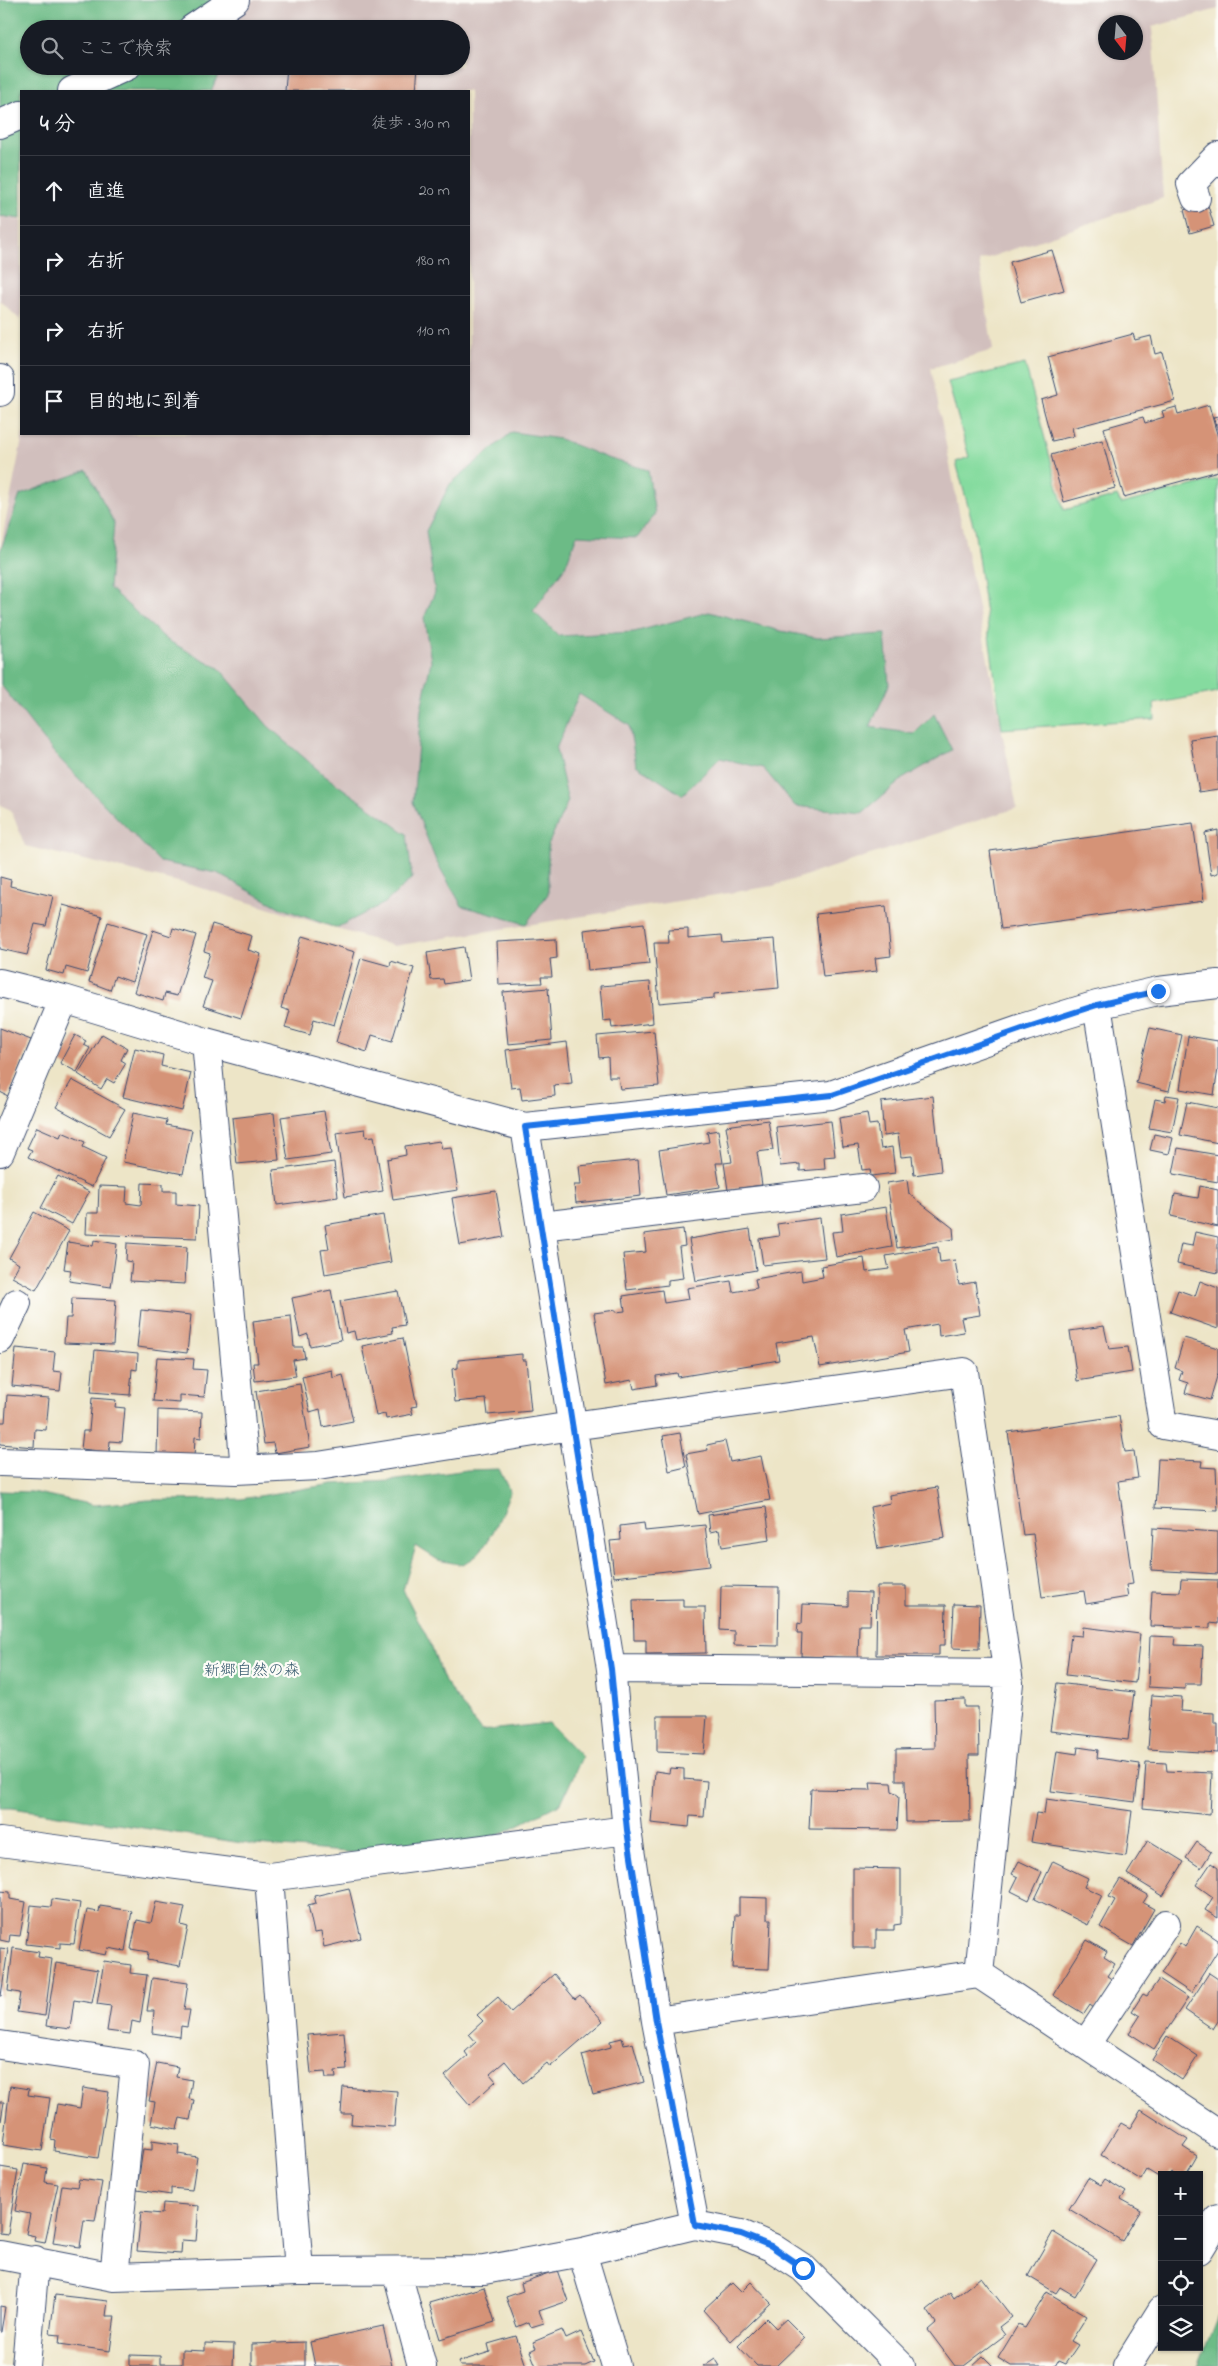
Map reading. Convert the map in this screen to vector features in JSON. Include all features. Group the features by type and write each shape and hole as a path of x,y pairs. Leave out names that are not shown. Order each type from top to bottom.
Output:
{"street":[{"path":"205,20 235,0"},
{"path":"74,90 107,75"},
{"path":"0,124 20,115"},
{"path":"1196,198 1191,184 1218,156"},
{"path":"0,379 0,392"},
{"path":"0,983 64,999 206,1042 525,1127 832,1095 1097,1005 1158,991 1218,984"},
{"path":"0,1152 64,999"},
{"path":"1097,1005 1163,1425 1218,1435"},
{"path":"206,1042 245,1469"},
{"path":"525,1127 611,1669 627,1830 656,2021 695,2225"},
{"path":"541,1226 864,1188"},
{"path":"0,1339 17,1302"},
{"path":"0,1462 245,1469 318,1466 572,1426 964,1372 1007,1672 1008,1692 979,1974"},
{"path":"611,1669 1007,1672"},
{"path":"0,1842 269,1877 627,1830"},
{"path":"269,1877 299,2272"},
{"path":"1086,2044 1166,1924"},
{"path":"656,2021 979,1974 1218,2133"},
{"path":"0,2045 135,2065 114,2277"},
{"path":"1203,2244 1218,2220"},
{"path":"0,2255 34,2260 114,2277 484,2270 582,2252 695,2225 741,2234 771,2246 803,2268 901,2366"},
{"path":"582,2252 616,2366"},
{"path":"26,2366 34,2260"},
{"path":"397,2272 422,2366"},
{"path":"1126,2366 1158,2316"}],"shaded area":[{"path":"0,0 1218,0 1218,9 1152,27 1163,198 979,261 993,350 931,368 1017,808 773,886 394,946 191,885 25,846 11,810 0,805 0,550 23,435 470,435 470,90 20,90 20,320 0,300"}],"green space":[{"path":"0,0 223,0 224,20 20,20 20,75 218,75 211,90 20,90 20,219 0,216"},
{"path":"1025,364 1064,510 1117,496 1121,504 1218,479 1218,692 1154,704 1155,719 1002,729 974,528 956,462 969,457 948,382"},
{"path":"512,432 560,439 607,458 648,470 655,514 637,538 577,535 565,567 533,611 559,636 634,632 709,612 781,631 818,638 885,634 889,685 870,727 914,734 934,714 952,750 904,778 862,813 795,806 763,768 720,758 682,795 636,765 629,725 579,694 556,749 568,801 548,845 548,894 526,924 462,906 436,861 413,802 421,710 431,661 424,618 435,592 426,531 450,484"},
{"path":"87,470 114,523 109,588 167,640 219,668 268,726 325,776 407,834 412,878 385,903 336,928 281,908 217,873 160,862 55,754 1,685 0,552 20,495"},
{"name":"新郷自然の森","path":"499,1469 510,1492 492,1533 480,1551 463,1565 438,1560 416,1546 403,1590 430,1643 445,1682 481,1731 549,1723 582,1757 561,1803 487,1841 359,1853 255,1845 12,1808 0,1808 0,1491 32,1492 94,1505 148,1500 241,1499 332,1484 390,1481 467,1470"},
{"path":"1218,2315 1218,2366 1198,2366"}],"building":[{"path":"286,75 417,75 416,90 285,90"},
{"path":"1207,202 1214,226 1190,233 1184,210"},
{"path":"1052,250 1064,290 1021,302 1010,262"},
{"path":"1133,334 1135,340 1151,336 1155,354 1162,352 1175,401 1072,428 1074,436 1052,441 1041,400 1058,395 1048,357"},
{"path":"1209,405 1218,438 1218,471 1124,497 1104,428 1143,417 1145,423 1164,417 1162,411 1176,407 1178,414"},
{"path":"1218,416 1218,432 1213,417"},
{"path":"1102,440 1115,488 1064,502 1051,455"},
{"path":"1218,735 1218,789 1199,792 1190,739"},
{"path":"1193,823 1204,901 1001,929 990,851"},
{"path":"1218,830 1218,873 1211,875 1205,833"},
{"path":"0,877 11,880 10,886 53,896 46,926 35,924 27,955 0,949"},
{"path":"63,905 102,916 87,973 66,967 64,975 46,970"},
{"path":"886,906 891,956 875,958 877,971 823,977 816,914"},
{"path":"108,922 147,934 132,982 115,976 110,990 89,982"},
{"path":"644,923 649,964 588,970 584,930"},
{"path":"212,924 252,936 248,950 261,954 241,1018 203,1006 212,981 202,978 210,953 204,951"},
{"path":"173,928 196,935 177,996 165,993 163,1001 134,992 153,930 171,936"},
{"path":"688,929 688,938 722,935 723,943 775,939 779,988 714,994 714,998 659,1003 654,943 669,943 668,930"},
{"path":"302,936 355,952 334,1025 314,1019 310,1035 285,1028 290,1011 281,1008"},
{"path":"556,939 557,958 550,959 552,977 541,977 542,983 499,985 497,942"},
{"path":"464,947 469,980 444,984 443,979 431,980 427,953"},
{"path":"361,958 390,966 391,961 414,968 392,1041 372,1035 367,1052 336,1042"},
{"path":"650,982 653,1023 612,1028 611,1020 603,1021 600,986"},
{"path":"548,988 552,1040 508,1044 503,992"},
{"path":"0,1028 31,1040 8,1096 0,1092"},
{"path":"1150,1028 1182,1035 1169,1091 1136,1083"},
{"path":"654,1031 659,1086 620,1089 618,1077 609,1077 608,1057 599,1058 597,1036"},
{"path":"102,1034 127,1048 121,1060 126,1063 114,1083 107,1079 101,1089 78,1074"},
{"path":"75,1035 86,1041 84,1045 90,1048 77,1072 60,1063"},
{"path":"1188,1036 1218,1041 1218,1069 1214,1095 1180,1089"},
{"path":"567,1042 572,1083 554,1085 555,1096 522,1100 520,1087 511,1088 506,1050"},
{"path":"135,1048 163,1055 161,1066 191,1073 182,1111 123,1097"},
{"path":"72,1080 125,1109 109,1136 56,1107"},
{"path":"1166,1095 1179,1097 1172,1132 1149,1128 1155,1099 1165,1101"},
{"path":"933,1096 941,1171 914,1175 912,1156 901,1157 898,1134 884,1136 881,1102"},
{"path":"1187,1102 1218,1108 1218,1143 1180,1135"},
{"path":"324,1111 331,1154 288,1160 281,1117"},
{"path":"133,1113 167,1120 166,1125 192,1130 183,1174 123,1162"},
{"path":"274,1113 279,1160 237,1164 232,1118"},
{"path":"867,1113 869,1125 877,1124 881,1149 892,1147 895,1173 871,1176 870,1169 862,1170 858,1145 843,1147 839,1118"},
{"path":"768,1120 773,1150 757,1152 762,1185 728,1190 724,1163 732,1162 726,1126"},
{"path":"831,1121 835,1156 824,1157 825,1169 800,1171 800,1164 780,1166 776,1127"},
{"path":"37,1127 60,1137 62,1132 85,1142 83,1147 106,1158 92,1187 28,1157 32,1150 27,1148"},
{"path":"365,1129 366,1137 374,1136 383,1191 345,1197 336,1133"},
{"path":"718,1130 723,1163 716,1163 720,1187 666,1195 659,1150 709,1142 707,1132"},
{"path":"1154,1134 1173,1138 1169,1154 1150,1150"},
{"path":"440,1141 442,1149 451,1148 458,1190 393,1200 387,1159 406,1155 405,1146"},
{"path":"1178,1148 1218,1155 1218,1182 1173,1174"},
{"path":"638,1160 641,1196 576,1203 574,1185 581,1185 579,1166"},
{"path":"334,1162 338,1197 277,1205 273,1170"},
{"path":"58,1176 89,1192 72,1224 41,1208"},
{"path":"907,1180 909,1194 953,1228 954,1239 897,1248 887,1183"},
{"path":"142,1183 163,1184 163,1191 176,1191 176,1204 199,1206 197,1238 86,1234 87,1213 98,1213 99,1186 127,1187 126,1203 141,1205"},
{"path":"1200,1186 1218,1190 1218,1227 1171,1216 1175,1194 1198,1198"},
{"path":"496,1191 504,1237 460,1245 452,1198"},
{"path":"886,1207 892,1247 836,1257 832,1232 843,1231 841,1214"},
{"path":"34,1212 69,1231 36,1290 12,1277 19,1264 9,1258"},
{"path":"383,1215 391,1262 325,1274 321,1250 329,1249 325,1225"},
{"path":"820,1218 825,1258 763,1265 759,1239 779,1236 777,1224"},
{"path":"683,1229 685,1246 679,1247 683,1278 668,1280 668,1285 627,1290 623,1254 646,1252 644,1234"},
{"path":"750,1229 756,1270 696,1281 689,1239"},
{"path":"1195,1232 1218,1237 1218,1273 1177,1264 1181,1244 1192,1246"},
{"path":"94,1240 117,1244 111,1287 69,1281 71,1270 64,1269 68,1242 93,1246"},
{"path":"127,1243 187,1247 185,1284 130,1281 132,1262 126,1261"},
{"path":"938,1247 940,1262 955,1260 959,1285 975,1282 980,1315 961,1318 964,1332 939,1336 938,1324 905,1330 909,1352 820,1367 814,1337 776,1343 779,1360 678,1377 677,1373 656,1376 657,1385 634,1389 632,1380 606,1385 594,1313 616,1310 616,1312 625,1311 623,1296 662,1290 664,1303 689,1299 687,1288 731,1281 733,1292 757,1288 755,1279 801,1271 802,1281 823,1277 821,1266 864,1258 866,1272 889,1269 886,1256"},
{"path":"1200,1281 1218,1288 1218,1329 1170,1312 1178,1290 1195,1296"},
{"path":"331,1290 341,1340 310,1346 308,1334 300,1337 292,1298"},
{"path":"398,1291 405,1325 392,1327 393,1333 356,1340 354,1331 346,1333 340,1301"},
{"path":"72,1298 116,1300 113,1345 64,1343 66,1318 71,1318"},
{"path":"141,1310 191,1315 187,1353 137,1347"},
{"path":"291,1316 294,1347 303,1347 305,1358 293,1360 296,1376 255,1381 253,1363 258,1363 253,1321"},
{"path":"1104,1326 1109,1349 1128,1347 1132,1372 1077,1381 1070,1331"},
{"path":"403,1338 417,1406 411,1407 413,1414 386,1419 385,1414 376,1416 362,1346"},
{"path":"1184,1338 1218,1348 1218,1373 1210,1400 1185,1393 1188,1383 1179,1380 1182,1371 1175,1368"},
{"path":"16,1348 55,1352 53,1371 62,1372 60,1391 12,1386"},
{"path":"95,1350 138,1354 137,1370 132,1369 130,1395 91,1392"},
{"path":"522,1354 522,1360 526,1360 531,1411 488,1415 486,1399 455,1402 452,1369 458,1368 458,1360"},
{"path":"157,1357 194,1359 193,1369 207,1370 204,1397 180,1395 180,1403 153,1401"},
{"path":"332,1370 333,1378 343,1375 353,1421 323,1427 320,1409 310,1412 302,1377"},
{"path":"300,1384 310,1447 275,1453 273,1443 264,1444 256,1391"},
{"path":"7,1395 49,1398 46,1430 35,1429 34,1447 0,1444 0,1422 5,1422"},
{"path":"92,1398 116,1400 115,1407 125,1408 122,1442 110,1441 109,1452 81,1449 83,1431 89,1431"},
{"path":"158,1410 202,1412 201,1438 195,1437 194,1458 157,1457"},
{"path":"1119,1416 1125,1452 1134,1451 1138,1478 1118,1481 1133,1584 1126,1585 1128,1597 1086,1604 1084,1591 1042,1597 1033,1534 1023,1535 1008,1432"},
{"path":"680,1433 686,1467 669,1471 663,1436"},
{"path":"725,1441 730,1462 761,1456 770,1500 698,1514 686,1454 708,1450 707,1445"},
{"path":"1158,1459 1202,1461 1201,1467 1216,1468 1218,1511 1155,1508"},
{"path":"937,1487 945,1538 878,1549 870,1507 890,1503 889,1495"},
{"path":"766,1507 770,1540 722,1547 719,1530 710,1532 708,1515"},
{"path":"644,1523 645,1531 705,1525 710,1566 614,1577 610,1541 621,1540 620,1526"},
{"path":"1153,1528 1218,1532 1218,1574 1151,1570"},
{"path":"1181,1579 1218,1580 1218,1624 1210,1623 1210,1628 1150,1626 1152,1591 1180,1592"},
{"path":"721,1586 779,1587 778,1646 734,1645 734,1631 720,1630"},
{"path":"877,1586 906,1586 906,1605 946,1605 945,1645 939,1645 939,1655 876,1655"},
{"path":"848,1592 871,1593 870,1625 859,1625 858,1658 801,1656 802,1633 797,1633 798,1623 802,1624 803,1604 848,1606"},
{"path":"683,1599 683,1607 705,1607 706,1653 646,1654 646,1640 634,1640 633,1600"},
{"path":"954,1604 980,1605 979,1649 952,1648"},
{"path":"1083,1627 1140,1634 1135,1683 1066,1675 1071,1635 1082,1636"},
{"path":"1150,1636 1175,1637 1174,1645 1203,1646 1201,1684 1185,1684 1185,1689 1148,1687"},
{"path":"1057,1683 1134,1692 1128,1740 1050,1731"},
{"path":"1152,1695 1182,1697 1181,1711 1214,1713 1214,1723 1218,1723 1218,1753 1148,1749"},
{"path":"965,1699 965,1707 978,1707 979,1755 969,1755 970,1821 906,1822 905,1780 896,1780 896,1749 935,1748 934,1700"},
{"path":"657,1716 707,1716 704,1754 657,1752"},
{"path":"1078,1747 1098,1750 1097,1758 1140,1764 1135,1802 1051,1791 1057,1751 1077,1754"},
{"path":"1146,1762 1166,1763 1167,1771 1212,1773 1210,1815 1143,1808"},
{"path":"670,1768 684,1769 684,1779 707,1781 704,1817 690,1816 689,1827 651,1823 655,1771 669,1773"},
{"path":"870,1782 891,1783 892,1791 899,1796 897,1830 809,1829 811,1789 871,1790"},
{"path":"1046,1799 1132,1811 1126,1856 1031,1842 1036,1813 1044,1814"},
{"path":"1148,1840 1184,1862 1163,1896 1127,1874"},
{"path":"1197,1842 1211,1852 1201,1868 1186,1858"},
{"path":"1019,1861 1042,1872 1029,1900 1011,1891 1018,1877 1012,1874"},
{"path":"1053,1861 1088,1878 1084,1887 1102,1895 1088,1925 1035,1899"},
{"path":"1211,1863 1218,1868 1218,1918 1205,1910 1213,1897 1196,1885"},
{"path":"853,1868 901,1869 901,1924 894,1925 894,1930 876,1930 876,1948 853,1948"},
{"path":"1120,1879 1148,1895 1143,1903 1154,1909 1133,1946 1100,1927 1115,1900 1109,1897"},
{"path":"349,1888 361,1938 324,1947 321,1932 314,1933 308,1905 316,1903 314,1896"},
{"path":"0,1891 10,1892 10,1899 26,1902 20,1936 10,1935 9,1942 0,1940"},
{"path":"739,1897 767,1898 767,1919 771,1919 769,1969 732,1968 735,1915 739,1915"},
{"path":"52,1899 80,1903 74,1944 60,1943 60,1948 26,1944 31,1905 51,1907"},
{"path":"156,1902 185,1907 181,1925 188,1927 180,1966 147,1960 148,1952 131,1949 137,1920 151,1923"},
{"path":"100,1906 132,1911 125,1951 108,1948 106,1955 79,1950 87,1910 99,1912"},
{"path":"1197,1926 1218,1940 1218,1950 1191,1993 1161,1973 1180,1943 1185,1947"},
{"path":"1087,1940 1107,1952 1104,1957 1115,1964 1107,1976 1113,1980 1095,2009 1090,2005 1084,2014 1053,1995"},
{"path":"0,1948 8,1949 1,1996 0,1996"},
{"path":"13,1948 39,1952 38,1957 52,1959 45,2016 17,2012 20,1993 8,1991"},
{"path":"104,1961 131,1965 130,1973 147,1975 140,2023 132,2021 130,2034 107,2031 111,2006 97,2004"},
{"path":"56,1963 98,1970 92,2003 74,2000 70,2029 46,2026"},
{"path":"1209,1973 1218,1979 1218,2021 1213,2029 1185,2010"},
{"path":"554,1974 575,1999 580,1995 603,2021 550,2067 547,2063 523,2083 505,2061 490,2074 496,2081 470,2105 445,2076 468,2056 465,2052 476,2042 469,2034 483,2021 477,2015 498,1997 511,2012"},
{"path":"152,1978 188,1983 184,2010 190,2010 187,2027 181,2026 180,2037 152,2033 154,2011 147,2011"},
{"path":"1159,1979 1188,1998 1154,2049 1129,2033 1140,2016 1132,2011 1143,1994 1147,1996"},
{"path":"344,2032 347,2070 335,2071 336,2078 326,2078 325,2072 311,2073 307,2035"},
{"path":"1167,2036 1198,2056 1182,2080 1152,2060"},
{"path":"622,2038 624,2045 633,2043 644,2082 593,2095 582,2055 611,2047 610,2041"},
{"path":"157,2063 178,2067 176,2077 192,2080 189,2099 194,2100 190,2120 180,2118 177,2129 151,2124 155,2102 149,2101"},
{"path":"10,2086 29,2089 28,2095 50,2098 42,2151 3,2145"},
{"path":"343,2087 397,2091 394,2127 351,2124 352,2114 341,2114"},
{"path":"83,2088 109,2092 98,2158 54,2151 55,2140 51,2139 57,2104 80,2108"},
{"path":"0,2102 4,2102 1,2121 0,2120"},
{"path":"1141,2110 1188,2140 1183,2147 1197,2156 1188,2171 1158,2171 1158,2177 1147,2170 1141,2180 1101,2155 1121,2123 1130,2128"},
{"path":"152,2141 179,2145 178,2154 197,2157 192,2190 171,2188 171,2195 137,2190 143,2149 152,2150"},
{"path":"24,2164 47,2168 45,2182 58,2184 45,2243 34,2241 35,2236 26,2234 30,2214 15,2211"},
{"path":"0,2167 18,2170 8,2234 0,2233"},
{"path":"1088,2178 1101,2185 1105,2179 1126,2192 1121,2199 1141,2210 1122,2241 1069,2209"},
{"path":"79,2179 102,2182 95,2221 84,2220 80,2247 53,2243 62,2185 77,2187"},
{"path":"163,2203 199,2206 196,2241 182,2240 181,2254 137,2251 141,2212 162,2214"},
{"path":"1053,2232 1097,2259 1075,2296 1060,2287 1056,2293 1028,2276"},
{"path":"557,2270 568,2301 539,2311 544,2323 531,2327 529,2322 517,2327 506,2297 523,2291 521,2283"},
{"path":"981,2277 1012,2317 999,2327 1005,2335 964,2366 955,2366 928,2330 936,2323 927,2310 950,2292 954,2298"},
{"path":"751,2282 771,2303 731,2341 703,2310 732,2283 741,2292"},
{"path":"484,2287 495,2322 440,2339 429,2303"},
{"path":"1047,2292 1087,2316 1071,2341 1078,2345 1065,2364 1058,2361 1055,2366 1011,2366 998,2358 1018,2325 1025,2328"},
{"path":"55,2295 108,2301 106,2316 115,2316 110,2351 59,2344 60,2335 50,2334"},
{"path":"0,2306 5,2307 1,2332 0,2332"},
{"path":"766,2318 776,2328 786,2319 805,2338 776,2366 757,2366 738,2346"},
{"path":"383,2326 392,2366 315,2366 310,2342"},
{"path":"562,2330 566,2339 581,2332 594,2362 585,2366 536,2366 530,2351 536,2348 533,2342"},
{"path":"516,2336 526,2366 460,2366 458,2362 490,2352 488,2344"},
{"path":"305,2342 305,2366 252,2366 252,2344"},
{"path":"205,2343 234,2344 233,2366 130,2366 130,2355 160,2356 160,2364 182,2364 182,2350 205,2351"},
{"path":"983,2356 993,2366 972,2366"},
{"path":"715,2358 720,2366 703,2366"}],"route":[{"path":"803,2268 771,2246 741,2234 695,2225 656,2021 627,1830 611,1669 525,1127 832,1095 1097,1005 1158,991"}]}
